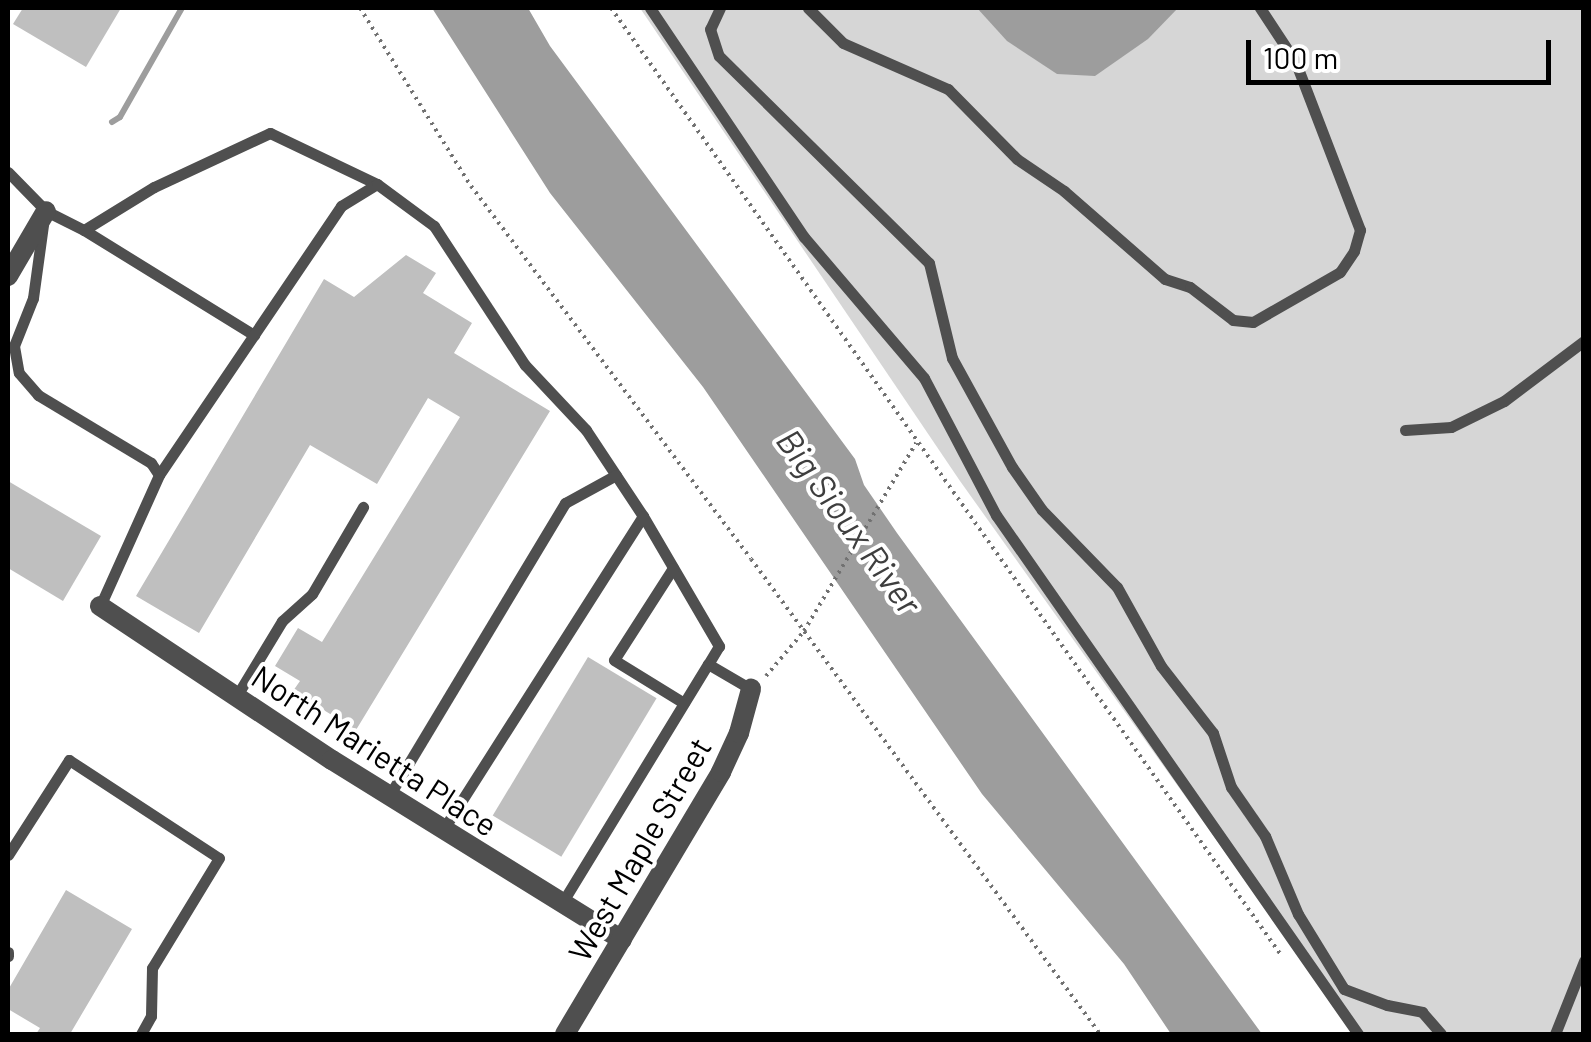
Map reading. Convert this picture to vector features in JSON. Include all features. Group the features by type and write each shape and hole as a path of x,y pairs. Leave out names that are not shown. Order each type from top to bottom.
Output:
{"street":[{"path":"8,276 46,211"},
{"name":"North Marietta Place","path":"100,606 389,796 622,940"},
{"name":"West Maple Street","path":"566,1034 732,751 751,688"}],"lane":[{"path":"650,8 804,236 924,378 996,515 1358,1034"},
{"path":"720,8 710,29 719,56 929,263 952,358 1012,467 1042,510 1117,587 1161,666 1213,733 1236,796 1265,836 1298,914 1344,989 1387,1005 1422,1012 1441,1034"},
{"path":"808,8 842,43 948,90 1017,159 1064,191 1165,279 1190,287 1233,320 1253,322 1340,272 1354,251 1360,230 1295,61 1260,8"},
{"path":"84,230 154,187 270,133 376,184 434,226 524,365 586,430 643,516 718,646 562,904"},
{"path":"8,172 46,211 84,230 254,335"},
{"path":"100,606 159,475 341,206 376,184"},
{"path":"46,211 34,298 14,346 19,373 38,395 151,462 159,475"},
{"path":"1405,430 1451,427 1486,410 1584,341"},
{"path":"389,796 565,502 616,476"},
{"path":"236,696 282,620 312,594 363,507"},
{"path":"444,830 643,516"},
{"path":"673,568 614,660 684,703"},
{"path":"708,664 751,688"},
{"path":"8,855 69,760 219,858 152,968 151,1016 140,1034"},
{"path":"1555,1034 1584,960"}],"path":[{"path":"360,8 471,186 1100,1034"},
{"path":"611,8 1284,958"},
{"path":"751,688 804,631 916,443"}],"shaded area":[{"path":"640,8 1583,8 1583,1034 1355,1034 960,481"}],"water":[{"name":"Big Sioux River","path":"432,8 528,8 550,46 855,459 864,485 897,533 1262,1034 1171,1034 1124,964 982,794 703,387 550,193"},
{"path":"977,8 1178,8 1148,39 1095,76 1057,74 1007,41"}],"building":[{"path":"23,8 121,8 86,67 13,24"},
{"path":"406,255 436,273 423,293 472,323 454,353 550,411 356,730 293,691 300,681 275,666 298,628 322,642 460,417 428,398 377,484 310,445 199,633 136,596 324,279 354,297"},
{"path":"8,481 101,536 63,601 8,568"},
{"path":"588,657 657,698 561,857 493,816"},
{"path":"66,890 132,929 70,1034 36,1034 40,1028 8,1009 8,990"}],"waterway":[{"path":"112,122 120,117 182,8"}]}
